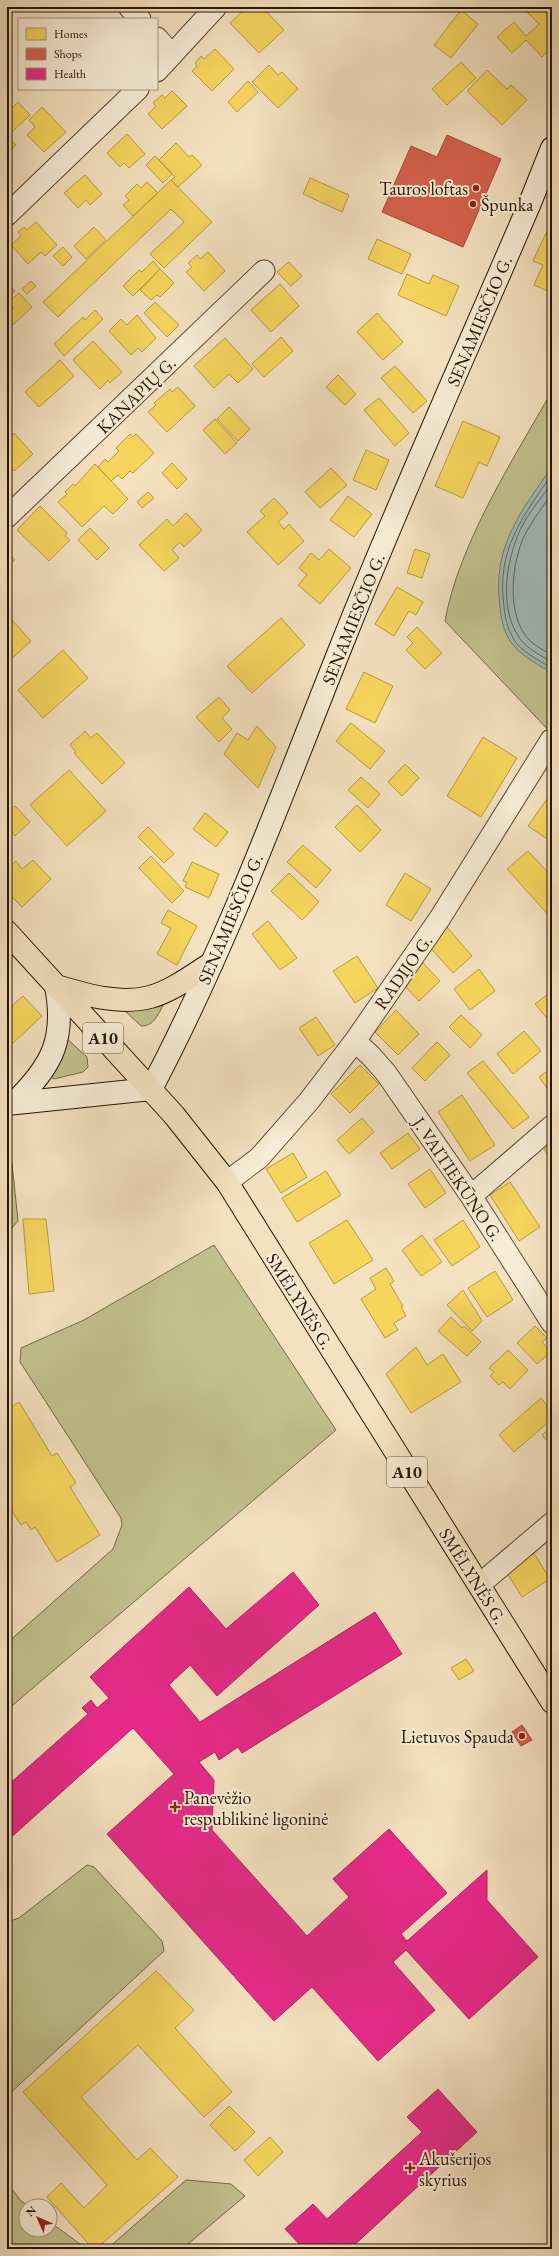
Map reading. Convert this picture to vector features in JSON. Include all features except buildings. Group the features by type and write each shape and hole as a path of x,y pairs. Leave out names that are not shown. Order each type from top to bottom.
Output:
{"highway":[{"name":"SMĖLYNĖS G.","path":"7,932 174,1115 227,1182 552,1702"},
{"path":"56,986 84,994 119,1000 150,997 179,984 212,963"}],"main road":[{"name":"SENAMIESČIO G.","path":"151,1089 179,1036 212,963 342,643 530,203 552,148"},
{"path":"11,1103 35,1083 51,1056 58,1032 60,1007 56,986"},
{"path":"11,1103 151,1089"}],"street":[{"path":"130,7 139,18"},
{"path":"158,70 216,7"},
{"path":"158,39 172,56"},
{"path":"7,215 137,90"},
{"name":"KANAPIŲ G.","path":"7,517 264,271"},
{"name":"RADIJO G.","path":"227,1182 258,1158 309,1101 355,1041 440,918 551,740"},
{"name":"J. VAITIEKŪNO G.","path":"355,1041 371,1056 386,1074 471,1196 552,1323"},
{"path":"471,1196 552,1126"},
{"path":"479,1586 552,1523"}],"shaded area":[{"path":"552,391 552,734 445,621 452,592 462,562 475,532 489,503"},
{"path":"165,1002 156,1018 146,1026 141,1026 125,1011"},
{"path":"65,1037 87,1057 88,1067 83,1072 54,1079 51,1077"},
{"path":"11,1154 18,1221 7,1234 7,1155"},
{"path":"214,1245 336,1430 7,1710 7,1643 113,1549 122,1525 121,1518 20,1362 21,1348 84,1320"},
{"path":"87,1865 94,1867 162,1941 164,1951 7,2096 7,1922 19,1918"},
{"path":"186,2180 231,2184 245,2196 182,2249 107,2249"},
{"path":"7,2183 19,2198 18,2238 58,2238 58,2228 87,2249 7,2249"}],"water":[{"path":"552,467 552,673 523,655 512,643 504,628 501,618 499,586 500,566 504,548 511,532 529,500"}],"place":[{"name":"Tauros loftas","path":"476,188"},
{"name":"Špunka","path":"473,204"},
{"name":"Lietuvos Spauda","path":"522,1736"},
{"name":"Panevėžio respublikinė ligoninė","path":"175,1807"},
{"name":"Akušerijos skyrius","path":"410,2168"}]}
